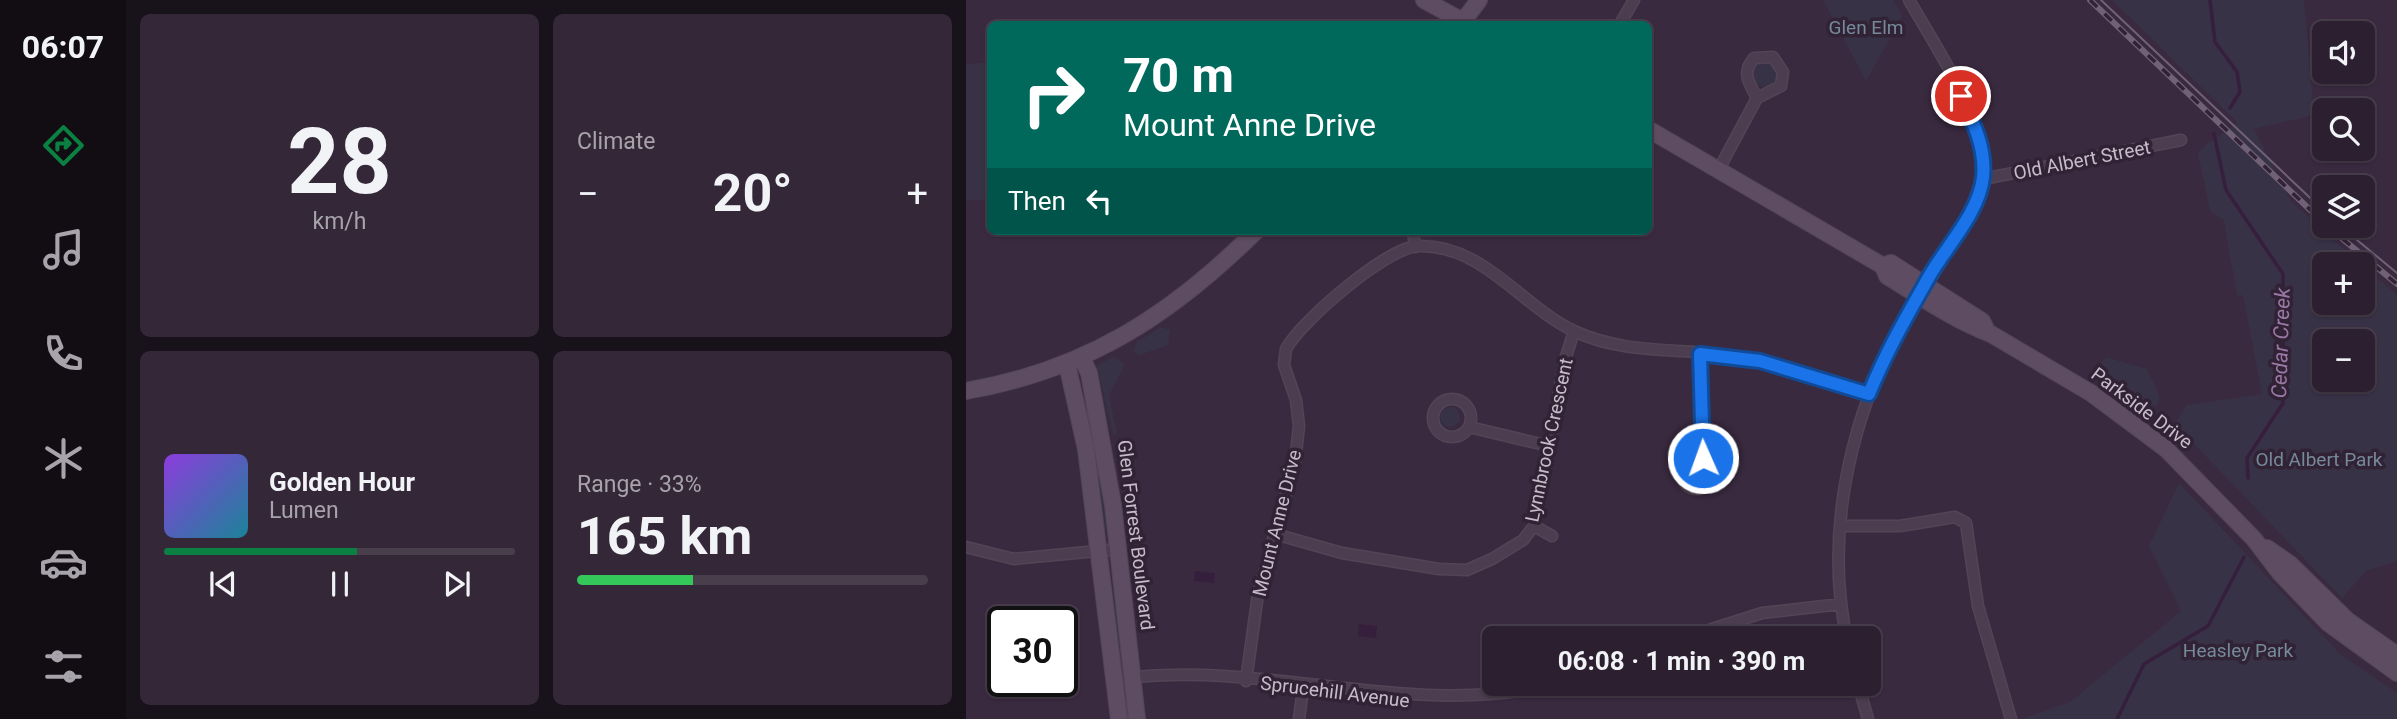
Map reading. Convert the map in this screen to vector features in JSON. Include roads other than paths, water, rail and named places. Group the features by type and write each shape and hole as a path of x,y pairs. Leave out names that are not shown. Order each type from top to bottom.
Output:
{"street":[{"path":"1424,0 1459,21"},
{"path":"1466,21 1479,0"},
{"path":"1622,21 1634,0"},
{"path":"1845,626 1842,604 1841,526 1848,466 1869,394 1894,338 1973,206 1983,179 1983,152 1976,128 1942,58 1909,0"},
{"path":"1719,169 1757,98"},
{"name":"Parkside Drive","path":"1652,131 1883,266 1891,263 1922,290 1978,330 1988,332 2091,393 2166,449 2254,539 2280,573 2328,623 2397,673"},
{"name":"Old Albert Street","path":"1983,179 2181,140"},
{"path":"966,391 1011,382 1075,361 1166,310 1217,269 1251,235"},
{"path":"1414,235 1415,247 1469,257 1574,331 1631,347 1752,359 1869,394"},
{"name":"Mount Anne Drive","path":"1245,681 1258,594 1295,462 1299,431 1296,400 1284,365 1286,349 1356,278 1388,258 1415,247"},
{"name":"Lynnbrook Crescent","path":"1275,534 1342,553 1438,569 1466,570 1492,559 1523,540 1534,526 1574,331"},
{"path":"1700,354 1703,458"},
{"name":"Glen Forrest Boulevard","path":"1075,361 1089,373 1104,445 1137,719"},
{"name":"Glen Forrest Boulevard","path":"1075,361 1119,719"},
{"path":"1469,428 1549,446"},
{"path":"1841,526 1900,526 1955,517 1966,523 1979,606 2011,719"},
{"path":"1534,526 1552,536"},
{"name":"Parkside Drive","path":"2254,539 2290,564 2347,620 2397,656"},
{"path":"966,547 1014,559 1118,549"},
{"path":"1715,626 1762,613 1842,604"},
{"name":"Sprucehill Avenue","path":"1113,680 1182,674 1426,703 1459,703 1521,696"},
{"path":"1298,719 1303,689"},
{"path":"1861,696 1868,719"}],"waterway":[{"name":"Cedar Creek","path":"2210,0 2215,42 2237,72 2240,92 2230,108"},
{"name":"Cedar Creek","path":"2214,134 2226,190 2283,274 2283,403 2247,458 2248,478"},
{"name":"Cedar Creek","path":"2117,719 2144,664 2208,626 2244,557"}],"tram line":[{"path":"2101,0 2312,200"},
{"path":"2355,238 2397,273"}],"railway":[{"path":"2090,0 2312,212"},
{"path":"2341,238 2397,284"}],"park label":[{"name":"Glen Elm","path":"1866,27"},
{"name":"Old Albert Park","path":"2319,459"},
{"name":"Heasley Park","path":"2238,650"}]}
